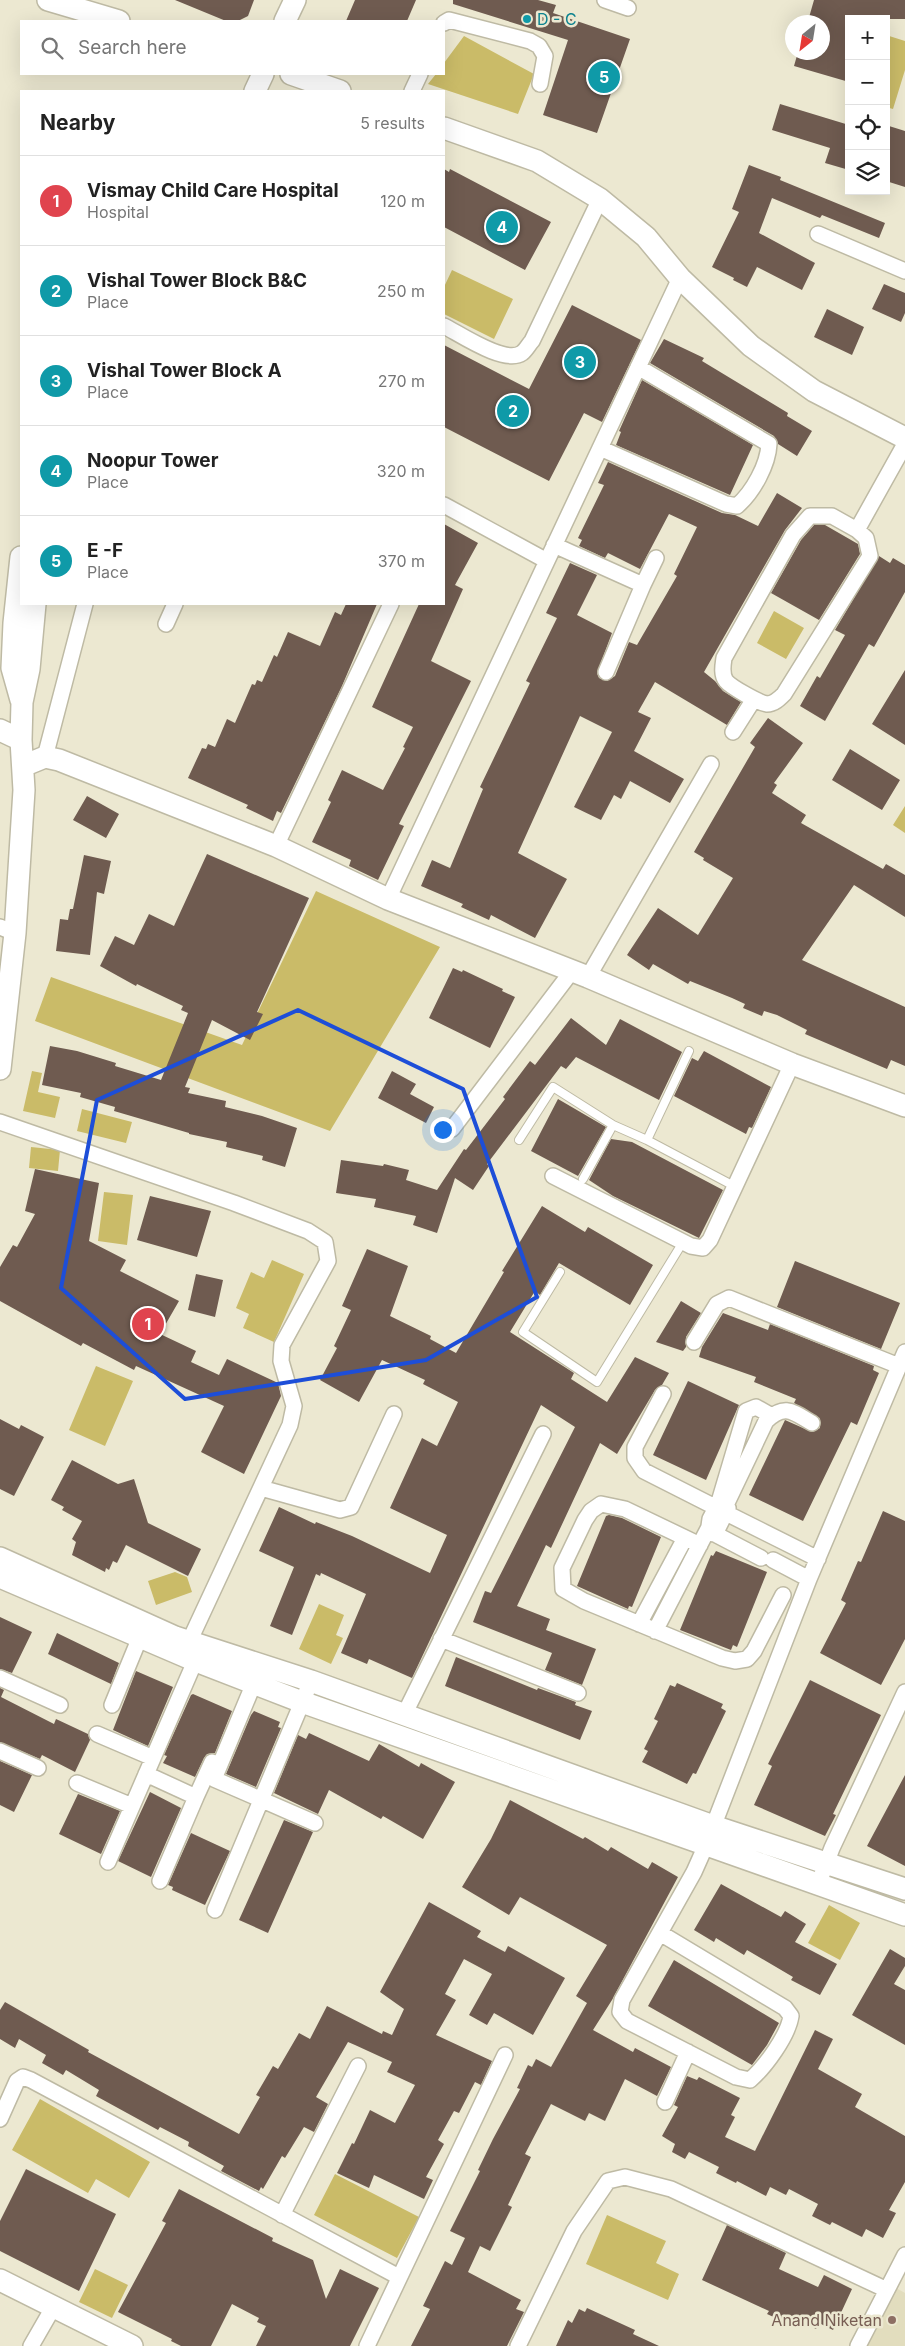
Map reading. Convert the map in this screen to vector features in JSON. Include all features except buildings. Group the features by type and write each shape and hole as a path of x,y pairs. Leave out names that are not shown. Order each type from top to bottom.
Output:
{"street":[{"path":"48,0 116,20"},
{"path":"285,20 295,0"},
{"path":"605,0 628,8"},
{"path":"445,22 449,20 530,41 539,46 545,56 540,84"},
{"path":"255,90 263,75"},
{"path":"294,75 337,90"},
{"path":"412,90 420,75"},
{"path":"445,128 537,161 600,199 646,237 680,278 751,346 814,391 905,438"},
{"path":"445,327 498,354 513,356 522,353 532,341 600,199"},
{"path":"818,234 905,271"},
{"path":"388,899 680,278"},
{"path":"600,448 726,504 737,506 745,499 756,482 768,453 769,444 638,368"},
{"path":"857,530 905,444"},
{"path":"445,506 547,562"},
{"path":"810,516 832,516 857,530 866,538 870,556 784,694 776,702 768,704 754,699 726,680 722,672 724,658 792,535 810,516"},
{"path":"554,546 643,585"},
{"path":"606,672 656,558"},
{"path":"20,566 14,623 12,668 22,702"},
{"path":"0,1069 7,930 24,790 21,740 22,702 29,669 35,605"},
{"path":"45,757 85,605"},
{"path":"166,624 175,605"},
{"path":"276,846 391,605"},
{"path":"733,732 754,699"},
{"path":"0,730 21,740"},
{"path":"23,766 45,757 59,760 276,846 388,899 580,974 792,1064 905,1106"},
{"path":"452,1130 580,974 711,764"},
{"path":"553,1176 682,1242 696,1248 703,1248 708,1245 792,1064"},
{"path":"0,1122 234,1203 308,1231 325,1242 328,1261 282,1345 281,1361 294,1406 290,1425 261,1488 153,1758 108,1862"},
{"path":"660,1933 785,2008 791,2016 790,2026 761,2071 750,2080 736,2077 628,2021 620,2012 622,2000 660,1933 709,1835 809,1579 902,1359 729,1298 717,1304 694,1342"},
{"path":"663,1394 635,1447 635,1458 644,1471 722,1507 818,1558"},
{"path":"722,1507 746,1412 756,1407 772,1416"},
{"path":"655,1631 700,1544 711,1532 766,1421 776,1412 788,1410 812,1423"},
{"path":"261,1488 340,1510 352,1507 394,1414"},
{"path":"404,1715 543,1434"},
{"path":"700,1544 625,1509 602,1504 591,1512 585,1520 562,1568 563,1589 573,1596 655,1631 722,1658 735,1661 747,1659 754,1651 783,1595"},
{"path":"711,1532 809,1579"},
{"path":"639,1624 685,1538"},
{"path":"0,1558 196,1649 251,1682 302,1702 709,1835 826,1864 905,1889"},
{"path":"0,1577 140,1637 196,1649 311,1681 404,1715 709,1835 818,1885 905,1916"},
{"path":"112,1704 140,1637"},
{"path":"441,1639 578,1693"},
{"path":"0,1678 60,1705"},
{"path":"215,1910 311,1681"},
{"path":"160,1880 196,1797 251,1682"},
{"path":"251,1682 214,1779 315,1823"},
{"path":"818,1885 905,1692"},
{"path":"97,1734 153,1758"},
{"path":"0,1751 38,1768"},
{"path":"146,1774 196,1797"},
{"path":"77,1783 132,1806"},
{"path":"666,2102 688,2052"},
{"path":"366,2346 505,2055"},
{"path":"282,2215 358,2066"},
{"path":"0,2119 18,2081 23,2077 31,2080 399,2277"},
{"path":"518,2346 574,2231 608,2182 625,2177 671,2189 887,2290"},
{"path":"858,2346 905,2255"},
{"path":"0,2280 132,2346"},
{"path":"31,2346 54,2306"}],"lane":[{"path":"647,1140 690,1051"},
{"path":"519,1140 553,1087 613,1125 647,1140 734,1186"},
{"path":"583,1179 613,1125"},
{"path":"560,1272 523,1332 597,1382 682,1242"}],"highlighted area":[{"path":"298,1010 463,1089 537,1297 426,1360 185,1399 61,1288 97,1100"}],"shaded area":[{"path":"464,36 534,74 518,114 428,84 435,75 445,75 445,62"},
{"path":"890,36 905,41 905,70 893,109 890,108"},
{"path":"452,270 513,299 494,339 445,314 445,285"},
{"path":"774,611 804,628 786,659 757,643"},
{"path":"905,806 905,833 893,825"},
{"path":"316,891 440,947 330,1131 35,1021 51,977 242,1045"},
{"path":"32,1071 42,1073 38,1092 60,1097 55,1118 23,1111"},
{"path":"82,1109 132,1122 126,1143 77,1131"},
{"path":"31,1147 60,1150 58,1171 29,1168"},
{"path":"104,1192 133,1195 127,1245 98,1241"},
{"path":"272,1260 304,1274 274,1342 243,1328 249,1314 236,1308 251,1272 264,1278"},
{"path":"96,1366 133,1381 105,1446 69,1430"},
{"path":"175,1572 187,1577 192,1592 156,1605 148,1581"},
{"path":"319,1604 344,1615 336,1635 343,1638 331,1664 299,1649"},
{"path":"829,1905 860,1923 840,1960 808,1943"},
{"path":"40,2099 150,2162 129,2198 96,2179 88,2193 12,2150"},
{"path":"335,2174 419,2217 397,2258 314,2215"},
{"path":"607,2215 666,2241 656,2263 679,2274 668,2300 586,2264"},
{"path":"95,2269 128,2285 112,2318 79,2302"},
{"name":"Anand Niketan","path":"896,2288 905,2293 905,2346 866,2346"}],"place":[{"name":"D - C","path":"527,19"},
{"name":"E -F","path":"604,77"},
{"name":"Noopur Tower","path":"502,227"},
{"name":"Vishal Tower Block A","path":"580,362"},
{"name":"Vishal Tower Block B&C","path":"513,411"},
{"name":"Vismay Child Care Hospital","path":"148,1324"},
{"name":"Anand Niketan","path":"892,2320"}]}
